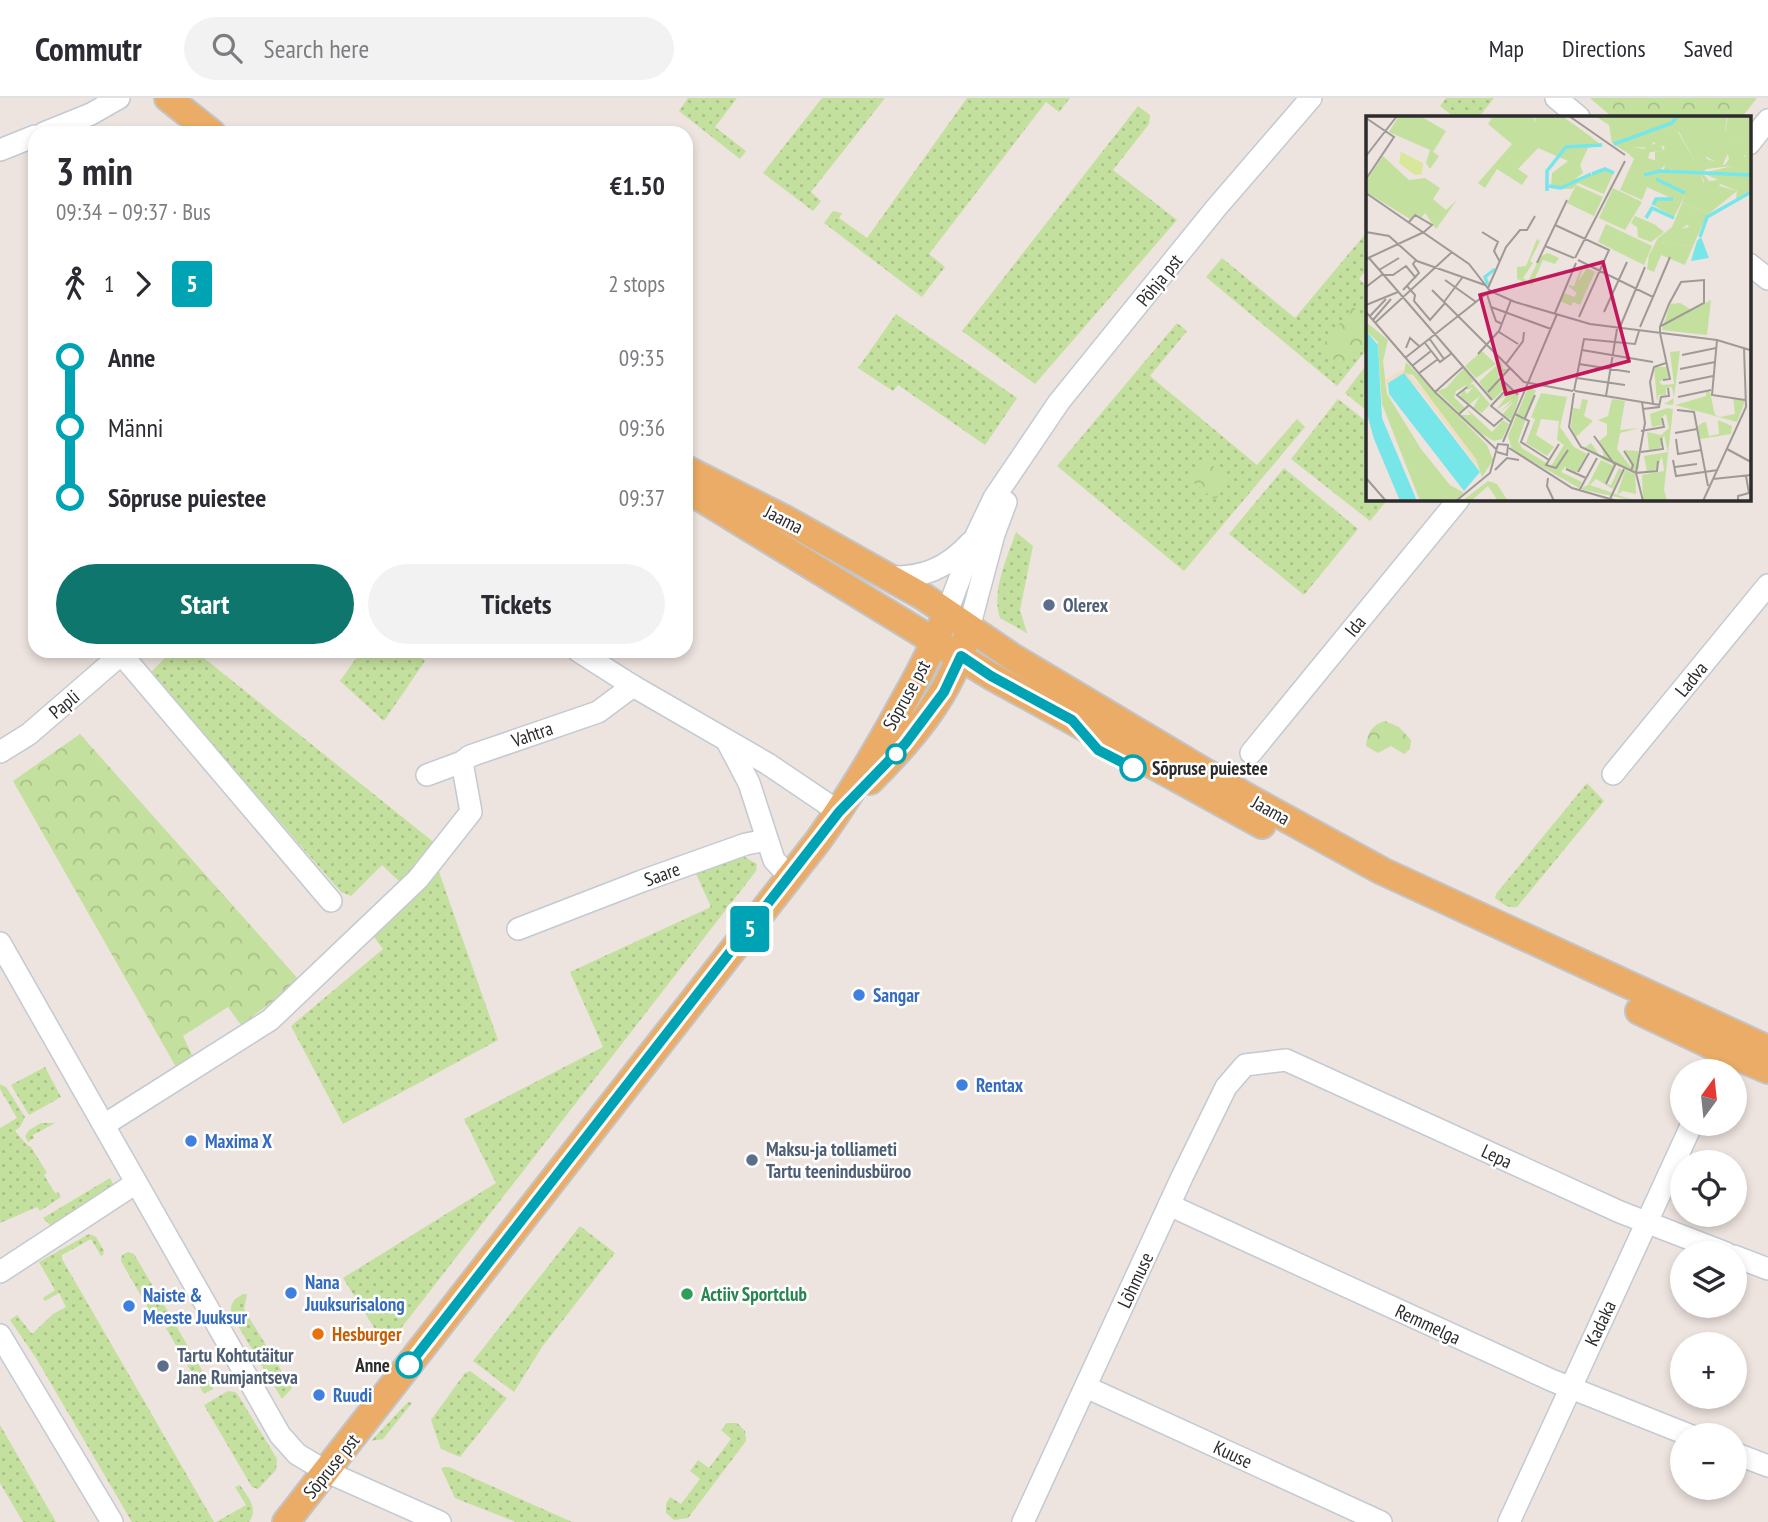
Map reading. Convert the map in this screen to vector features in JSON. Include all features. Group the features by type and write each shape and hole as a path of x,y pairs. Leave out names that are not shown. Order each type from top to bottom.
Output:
{"main road":[{"path":"169,98 203,126"},
{"path":"194,98 223,126"},
{"name":"Jaama","path":"693,473 787,520 889,577 1014,657 1247,797 1382,871 1765,1053"},
{"name":"Jaama","path":"693,493 991,676 1261,824 1715,1059"},
{"name":"Sõpruse pst","path":"286,1522 839,812 936,641 947,612"},
{"name":"Sõpruse pst","path":"839,812 905,744 944,692 961,656 969,628"},
{"name":"Jaama","path":"1736,1059 1765,1053"}],"street":[{"path":"92,124 119,98"},
{"name":"Põhja pst","path":"947,612 975,538 994,499 1059,402 1216,208 1311,98"},
{"path":"1556,98 1578,116"},
{"path":"1750,143 1768,120"},
{"path":"0,150 28,139"},
{"path":"1750,265 1768,279"},
{"name":"Põhja pst","path":"969,628 1014,469"},
{"name":"Ida","path":"1251,753 1458,500"},
{"path":"889,577 906,578 935,571 956,557 975,538"},
{"name":"Ladva","path":"1613,774 1768,585"},
{"name":"Papli","path":"0,752 29,734 117,658"},
{"path":"127,658 142,680 331,901"},
{"path":"589,658 768,764 839,812"},
{"name":"Vahtra","path":"427,775 462,762 470,756 598,712 633,686"},
{"path":"727,741 749,783 774,860 790,877"},
{"path":"104,1125 270,1020 418,879 471,813 462,762"},
{"path":"749,783 757,771 768,764"},
{"name":"Saare","path":"518,929 642,881 746,844 766,840"},
{"path":"0,943 280,1435 298,1454 327,1472 440,1522"},
{"name":"Lepa","path":"1269,1061 1286,1060 1647,1222 1695,1241"},
{"name":"Lõhmuse","path":"1023,1522 1226,1087 1245,1065 1269,1061"},
{"name":"Kadaka","path":"1509,1522 1686,1136"},
{"path":"0,1272 136,1183"},
{"name":"Remmelga","path":"1169,1205 1571,1388 1670,1427"},
{"path":"1747,1261 1768,1269"},
{"path":"0,1335 112,1522"},
{"name":"Kuuse","path":"1086,1387 1381,1522"},
{"path":"1747,1458 1768,1466"}],"green space":[{"path":"688,98 737,98 715,127 746,151 740,159 679,111"},
{"path":"822,98 885,98 811,192 821,201 813,211 763,173"},
{"path":"967,98 1070,98 1059,112 1046,102 929,254 945,267 922,297 824,223 833,211 842,213 839,218 867,238"},
{"path":"1446,98 1494,98 1480,116 1453,116 1440,106"},
{"path":"1590,98 1757,98 1743,116 1611,116"},
{"path":"1138,106 1150,115 1149,124 1113,170 1177,220 1035,384 962,331"},
{"path":"1366,233 1366,270 1359,279 1366,285 1366,350 1337,386 1206,277 1222,258 1295,318"},
{"path":"1353,307 1366,317 1366,342 1345,369 1320,348"},
{"path":"896,314 1017,398 985,445 898,385 893,391 858,368"},
{"path":"1177,323 1187,331 1150,376 1257,465 1297,419 1305,427 1184,571 1057,466"},
{"path":"1366,365 1366,410 1345,393"},
{"path":"1338,399 1366,421 1366,500 1387,500 1370,521 1291,459"},
{"path":"1203,458 1231,480 1215,500 1187,477"},
{"path":"1284,468 1358,529 1304,595 1229,534"},
{"path":"1016,532 1033,546 1020,610 1027,633 1000,618 998,608 1001,575"},
{"path":"165,658 204,658 436,844 402,884 382,865 351,896 341,892 150,673"},
{"path":"356,658 421,658 425,661 384,721 340,681"},
{"path":"1385,721 1399,727 1411,740 1410,749 1404,754 1391,746 1378,753 1366,746 1371,730"},
{"path":"80,734 300,981 241,1025 228,1007 183,1036 192,1055 176,1067 13,781"},
{"path":"1587,783 1604,801 1517,907 1503,904 1495,898 1496,894"},
{"path":"741,855 757,864 756,871 395,1336 385,1345 343,1278 496,1183 464,1119 603,1047 570,972 711,907 694,869"},
{"path":"438,869 498,1040 343,1124 291,1026 383,949 371,933"},
{"path":"45,1067 61,1097 29,1115 11,1085"},
{"path":"0,1084 6,1087 25,1117 15,1131 31,1147 47,1173 44,1175 55,1193 58,1192 61,1197 40,1211 37,1207 0,1223 0,1128 17,1118 0,1089"},
{"path":"41,1123 55,1123 33,1135 34,1138 28,1142 25,1136 29,1130"},
{"path":"110,1178 115,1188 51,1226 43,1218"},
{"path":"580,1226 615,1253 542,1347 514,1392 473,1361"},
{"path":"89,1234 96,1237 104,1251 103,1255 101,1256 91,1239 62,1255 62,1259 214,1522 132,1522 36,1358 10,1320 17,1315 32,1334 53,1314 66,1307 59,1293 45,1301 43,1298 55,1290 39,1262"},
{"path":"128,1252 134,1254 154,1288 141,1296 121,1261 122,1255"},
{"path":"156,1292 170,1315 157,1323 143,1299"},
{"path":"243,1294 247,1294 244,1309 292,1388 282,1399 232,1316 233,1303"},
{"path":"175,1324 213,1389 204,1394 166,1328"},
{"path":"470,1371 507,1398 460,1457 441,1449 431,1420 465,1373"},
{"path":"228,1391 238,1395 277,1459 276,1470 258,1489 252,1487 204,1405"},
{"path":"408,1402 412,1403 383,1439 371,1441"},
{"path":"727,1423 737,1423 745,1431 746,1441 688,1518 674,1520 666,1513 666,1504 670,1497 681,1504 700,1479 690,1471 698,1460 709,1468 731,1439 721,1430"},
{"path":"0,1425 56,1522 23,1522 0,1483"},
{"path":"449,1467 572,1522 516,1522 455,1498 441,1468"},
{"path":"240,1485 253,1508 249,1522 216,1522 246,1505 235,1487"}],"bus line":[{"name":"5","path":"409,1365 839,812 905,744 944,692 961,656 991,676 1072,720 1098,750 1133,768"}],"place":[{"name":"Olerex","path":"1049,605"},
{"name":"Sõpruse puiestee","path":"1133,768"},
{"name":"Sangar","path":"859,995"},
{"name":"Rentax","path":"962,1085"},
{"name":"Maxima X","path":"191,1141"},
{"name":"Maksu-ja tolliameti Tartu teenindusbüroo","path":"752,1160"},
{"name":"Nana Juuksurisalong","path":"291,1293"},
{"name":"Actiiv Sportclub","path":"687,1294"},
{"name":"Naiste & Meeste Juuksur","path":"129,1306"},
{"name":"Hesburger","path":"318,1334"},
{"name":"Anne","path":"409,1365"},
{"name":"Tartu Kohtutäitur Jane Rumjantseva","path":"163,1366"},
{"name":"Ruudi","path":"319,1395"}]}
